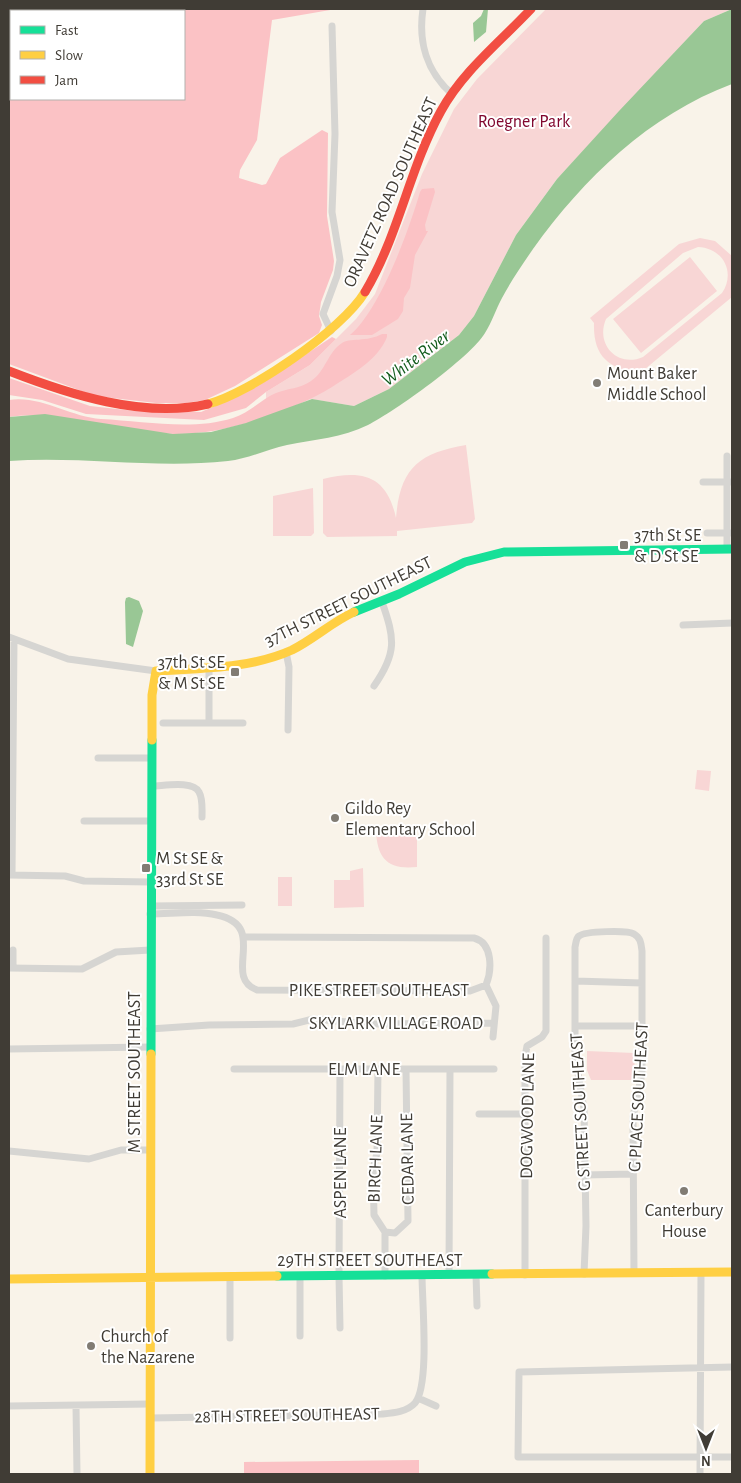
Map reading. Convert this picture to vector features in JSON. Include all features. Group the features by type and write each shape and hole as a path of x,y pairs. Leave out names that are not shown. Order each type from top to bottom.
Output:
{"street":[{"path":"423,9 422,33 425,54 435,75 452,94"},
{"name":"ORAVETZ ROAD SOUTHEAST","path":"9,370 63,392 99,402 192,407 218,400 241,388 331,331 354,308 369,286 394,232 429,136 441,110 452,94 531,9"},
{"path":"331,331 323,314 338,276 340,260 331,206 335,134 332,26"},
{"path":"727,456 730,482 730,549"},
{"path":"703,482 730,482"},
{"path":"707,533 730,533"},
{"name":"37TH STREET SOUTHEAST","path":"11,638 68,659 156,671 247,664 286,652 351,613 382,602 465,560 482,555 504,552 730,549"},
{"path":"374,686 385,670 391,653 391,633 382,602"},
{"path":"683,625 732,623"},
{"path":"11,638 10,875 65,876 84,881 150,882"},
{"path":"286,652 289,666 288,730"},
{"path":"208,722 209,668"},
{"name":"M STREET SOUTHEAST","path":"150,1474 150,882 152,695 156,671"},
{"path":"163,723 243,723"},
{"path":"98,758 152,758"},
{"path":"152,786 189,786 197,789 201,797 202,817"},
{"path":"84,821 151,821"},
{"path":"150,910 242,905"},
{"path":"150,910 219,915 242,929 245,937"},
{"name":"G STREET SOUTHEAST","path":"584,1274 586,1226 584,1109 576,1066 575,1026 575,950 577,938 584,933 632,932 639,938 642,951"},
{"name":"PIKE STREET SOUTHEAST","path":"245,937 477,938 485,944 488,951 489,972 486,985 470,991 257,990 248,985 242,974 245,937"},
{"name":"DOGWOOD LANE","path":"526,1274 525,1049 529,1044 542,1037 546,1031 546,938"},
{"path":"13,950 11,968 82,968 116,952 150,950"},
{"name":"G PLACE SOUTHEAST","path":"634,1273 634,1111 642,1078 642,951"},
{"path":"575,981 642,982"},
{"path":"486,985 496,1006 493,1037"},
{"name":"SKYLARK VILLAGE ROAD","path":"150,1029 208,1025 293,1024 319,1019 370,1024 493,1023"},
{"path":"575,1026 642,1026"},
{"path":"9,1049 150,1047"},
{"name":"ELM LANE","path":"234,1069 494,1069"},
{"name":"BIRCH LANE","path":"378,1069 376,1153 373,1169 374,1215 385,1232 385,1276"},
{"name":"CEDAR LANE","path":"385,1232 395,1233 408,1222 406,1069"},
{"path":"449,1275 450,1069"},
{"name":"ASPEN LANE","path":"340,1070 338,1276 340,1328"},
{"path":"479,1114 526,1114"},
{"path":"9,1151 89,1159 121,1150 150,1150"},
{"path":"584,1175 633,1174"},
{"path":"700,1474 701,1272"},
{"name":"29TH STREET SOUTHEAST","path":"9,1279 732,1272"},
{"path":"476,1275 476,1306"},
{"path":"300,1276 300,1336"},
{"path":"422,1276 423,1369 418,1398 436,1406"},
{"path":"230,1277 230,1338"},
{"path":"732,1367 519,1372 518,1456 732,1457"},
{"name":"28TH STREET SOUTHEAST","path":"151,1418 382,1414 404,1410 412,1406 418,1398"},
{"path":"9,1406 150,1404"},
{"path":"76,1406 77,1474"}],"green space":[{"name":"Roegner Park","path":"546,9 732,9 704,21 557,179 516,235 474,316 459,335 389,389 354,406 311,399 266,415 266,392 310,365 356,319 375,294 422,174 454,109 477,79"},
{"path":"700,238 715,241 732,256 732,297 639,374 611,364 604,359 596,344 594,323 590,318 679,244","holes":["698,247 707,248 720,256 725,262 728,277 722,293 643,357 634,360 625,359 617,357 611,352 606,345 604,337 603,329 606,319 683,253"]},
{"path":"690,257 717,291 641,353 613,319"},
{"path":"466,445 475,519 472,523 397,531 397,536 327,537 323,533 323,479 350,475 371,479 386,493 396,518 402,487 407,475 414,466 435,453"},
{"path":"313,488 314,533 311,536 273,536 273,496"},
{"path":"697,770 711,771 709,791 695,789"},
{"path":"376,830 415,830 417,832 417,867 398,867 386,861 379,848"},
{"path":"363,868 364,907 334,908 334,880 350,880 350,871"},
{"path":"278,877 292,877 292,906 278,906"},
{"path":"587,1051 634,1053 635,1080 591,1080 587,1070"}],"shaded area":[{"path":"9,9 336,9 272,20 257,140 240,170 239,178 262,185 266,184 280,158 322,130 328,133 327,216 334,261 333,270 321,302 319,316 322,325 319,333 235,386 205,400 186,403 156,403 95,396 9,364"},
{"path":"484,9 488,9 486,32 474,42 473,23 481,16"},
{"name":"White River","path":"732,9 732,84 702,97 673,113 646,131 596,174 533,249 509,285 485,333 477,343 449,369 413,397 380,418 348,433 287,445 228,461 173,464 64,460 9,461 9,417 45,414 173,434 211,432 246,423 312,399 354,406 389,389 459,335 474,316 516,235 557,179 704,21"},
{"path":"434,188 435,192 425,225 426,231 428,231 415,255 410,288 404,298 403,311 398,319 372,335 350,335 361,323 382,289 409,227 420,192 422,189"},
{"path":"387,334 387,337 371,360 356,372 315,397 256,421 214,431 174,434 48,416 9,417 9,400 21,399 44,403 101,419 184,425 217,422 239,416 280,391 303,386 311,381 342,343"},
{"path":"332,337 336,339 310,365 266,392 246,408 204,420 86,414 42,400 9,395 9,378 90,406 135,411 201,412 236,397 264,382"},
{"path":"129,597 139,601 143,611 133,647 126,644 125,602 126,598"},
{"path":"419,1460 419,1474 244,1474 244,1462"}],"traffic: fast":[{"path":"354,612 399,594 465,562 504,552 732,549"},
{"path":"151,1054 152,740"},
{"path":"277,1276 492,1274"}],"traffic: slow":[{"path":"208,404 226,398 247,387 294,358 337,324 365,292"},
{"path":"152,740 152,695 156,671 242,664 276,656 300,646 354,612"},
{"path":"150,1474 151,1054"},
{"path":"492,1274 732,1272"},
{"path":"9,1279 277,1276"}],"traffic: jam":[{"path":"365,292 387,248 420,156 441,111 450,96 471,70 531,9"},
{"path":"9,371 81,396 107,402 158,408 183,408 208,404"}],"place":[{"name":"Mount Baker Middle School","path":"597,383"},
{"name":"37th St SE & D St SE","path":"624,545"},
{"name":"37th St SE & M St SE","path":"235,672"},
{"name":"Gildo Rey Elementary School","path":"335,818"},
{"name":"M St SE & 33rd St SE","path":"146,868"},
{"name":"Canterbury House","path":"684,1191"},
{"name":"Church of the Nazarene","path":"91,1346"}]}
